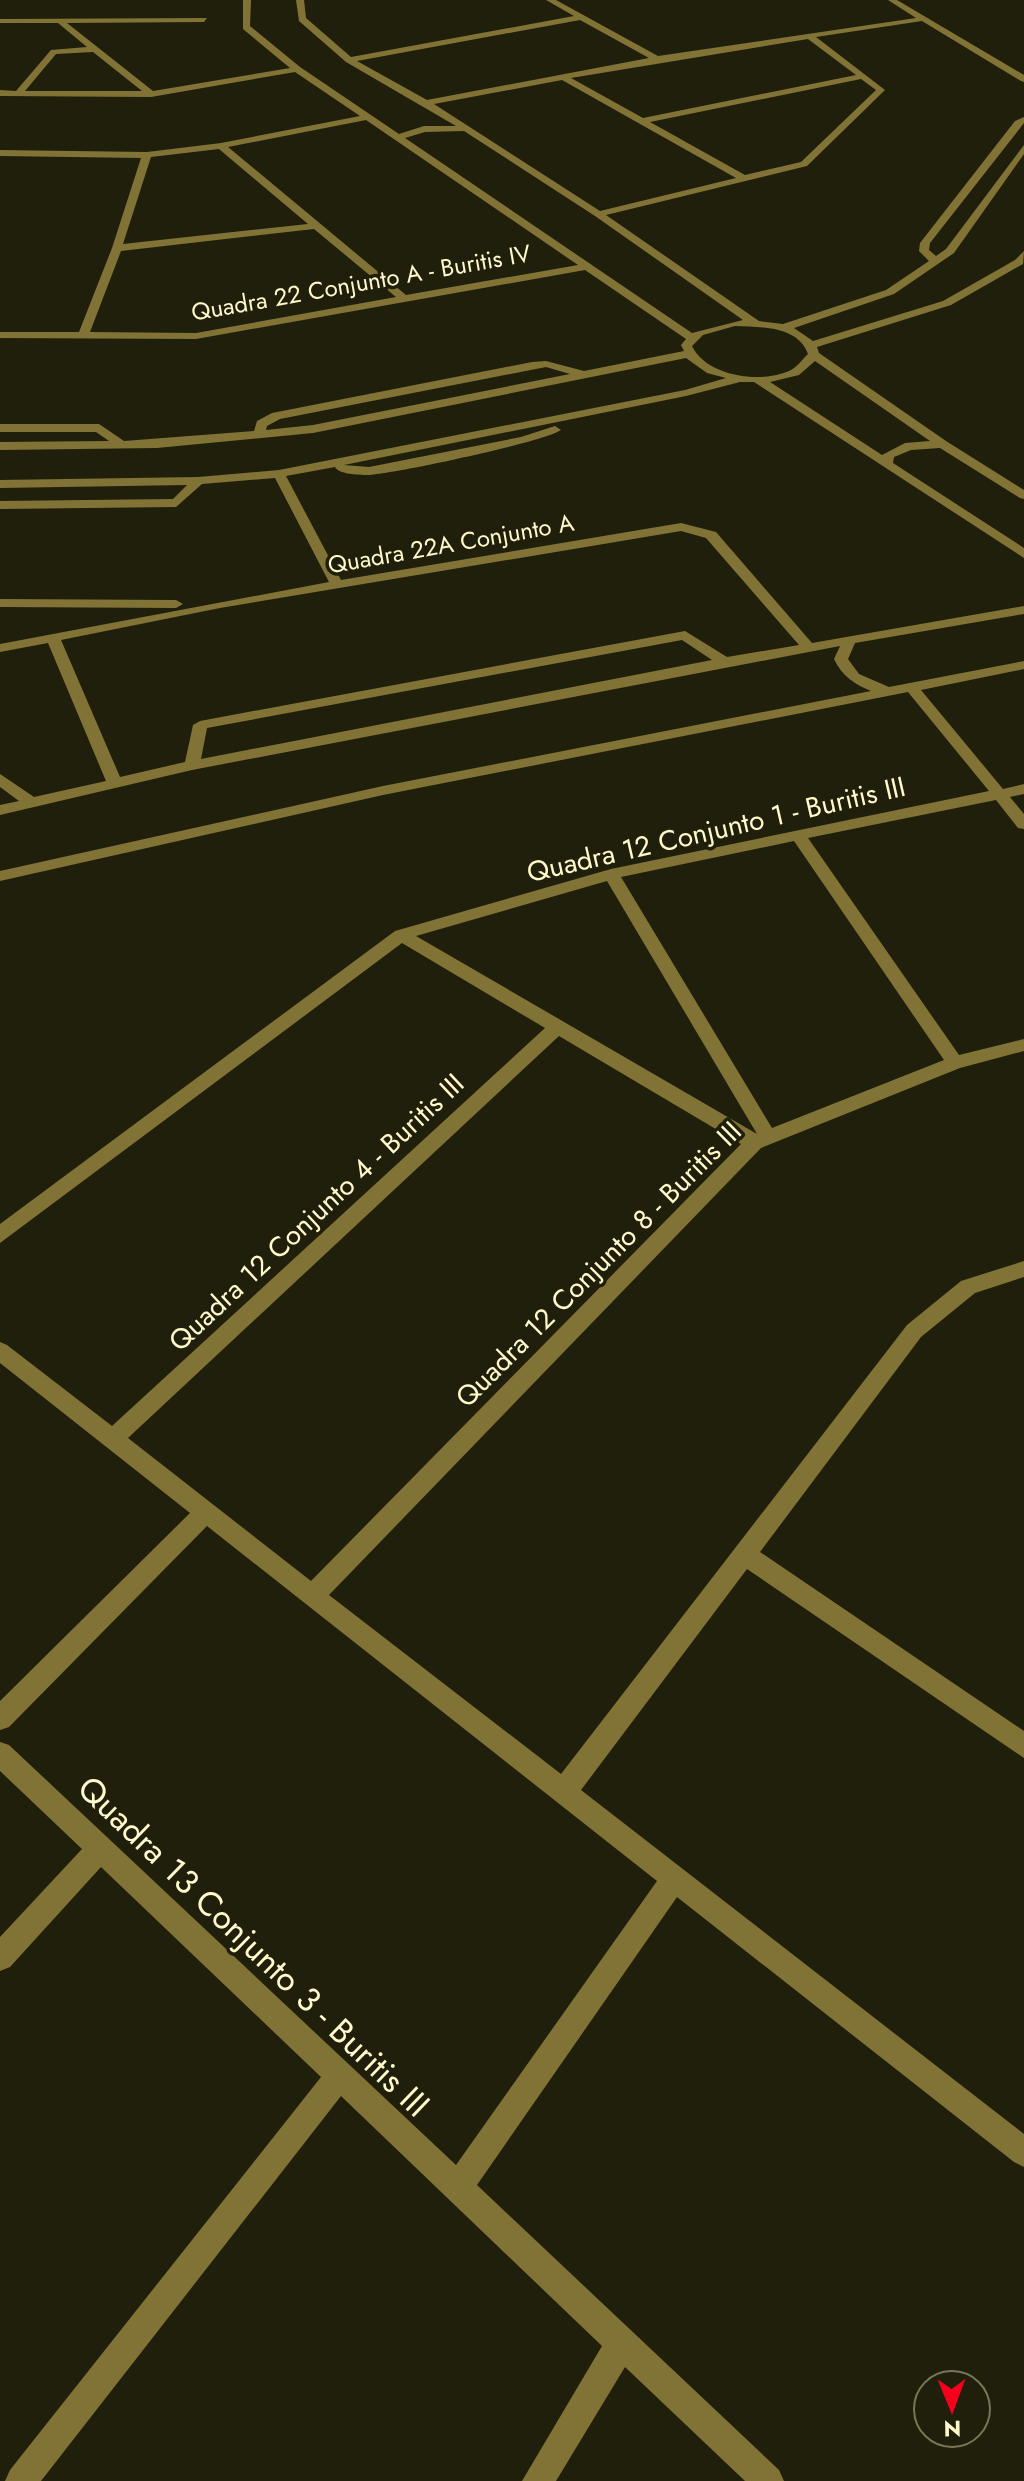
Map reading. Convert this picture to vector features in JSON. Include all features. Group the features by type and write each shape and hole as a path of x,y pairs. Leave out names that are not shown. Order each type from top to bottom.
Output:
{"street":[{"path":"247,0 246,27 297,69 691,337"},
{"path":"300,0 302,19 349,60 467,129 598,214 755,323"},
{"path":"550,0 657,59"},
{"path":"892,0 1024,79"},
{"path":"349,60 582,17"},
{"path":"426,103 657,59 922,19"},
{"path":"0,21 204,20"},
{"path":"61,22 151,94"},
{"path":"598,214 804,164 881,90 808,35"},
{"path":"18,93 54,52 96,49"},
{"path":"0,93 151,94 297,69"},
{"path":"562,76 745,179"},
{"path":"640,121 864,76"},
{"path":"0,153 147,155 221,146 369,117"},
{"path":"936,261 924,251 925,243 1018,123 1024,120"},
{"path":"400,137 430,128 467,129"},
{"path":"221,146 404,299"},
{"path":"783,328 890,292 950,251 1024,148"},
{"path":"83,336 117,248 147,155"},
{"path":"117,248 315,226"},
{"path":"813,350 947,303 1022,260"},
{"name":"Quadra 22 Conjunto A - Buritis IV","path":"0,335 196,336 584,267"},
{"path":"813,350 809,365 797,372 757,379 705,369 687,354 686,345 691,337 717,326 755,323 783,328 942,444 1024,495"},
{"path":"0,446 122,445 313,429 687,354"},
{"path":"260,435 261,424 276,416 532,365 546,364 583,375"},
{"path":"0,484 198,481 279,474 329,464 369,471 547,434 558,429 566,417 686,393 740,378"},
{"path":"757,379 1024,554"},
{"path":"0,428 99,428 122,445"},
{"path":"887,466 888,455 896,449 942,444"},
{"path":"279,474 337,585"},
{"path":"0,505 176,503 198,481"},
{"name":"Quadra 22A Conjunto A","path":"0,648 220,604 681,527 711,535 808,647"},
{"path":"0,603 220,604"},
{"path":"0,810 192,765 724,662 1024,610"},
{"path":"192,765 200,725 685,635 724,662"},
{"path":"53,637 114,782"},
{"path":"850,640 841,659 844,667 864,684 889,692"},
{"path":"0,876 193,829 569,752 1024,665"},
{"path":"912,688 1024,824"},
{"path":"0,779 30,802"},
{"name":"Quadra 12 Conjunto 1 - Buritis III","path":"401,935 611,874 1024,789"},
{"path":"798,835 955,1063"},
{"path":"611,874 761,1140"},
{"path":"0,1235 401,935 761,1140"},
{"name":"Quadra 12 Conjunto 4 - Buritis III","path":"112,1439 558,1027"},
{"name":"Quadra 12 Conjunto 8 - Buritis III","path":"313,1595 761,1140 955,1063 1024,1045"},
{"path":"564,1791 914,1331 968,1287 1024,1269"},
{"path":"0,1351 1024,2152"},
{"path":"0,1718 206,1512"},
{"path":"743,1553 1021,1738"},
{"name":"Quadra 13 Conjunto 3 - Buritis III","path":"0,1754 768,2481"},
{"path":"0,1957 100,1849"},
{"path":"457,2189 675,1877"},
{"path":"21,2481 339,2076"},
{"path":"538,2481 621,2344"}]}
